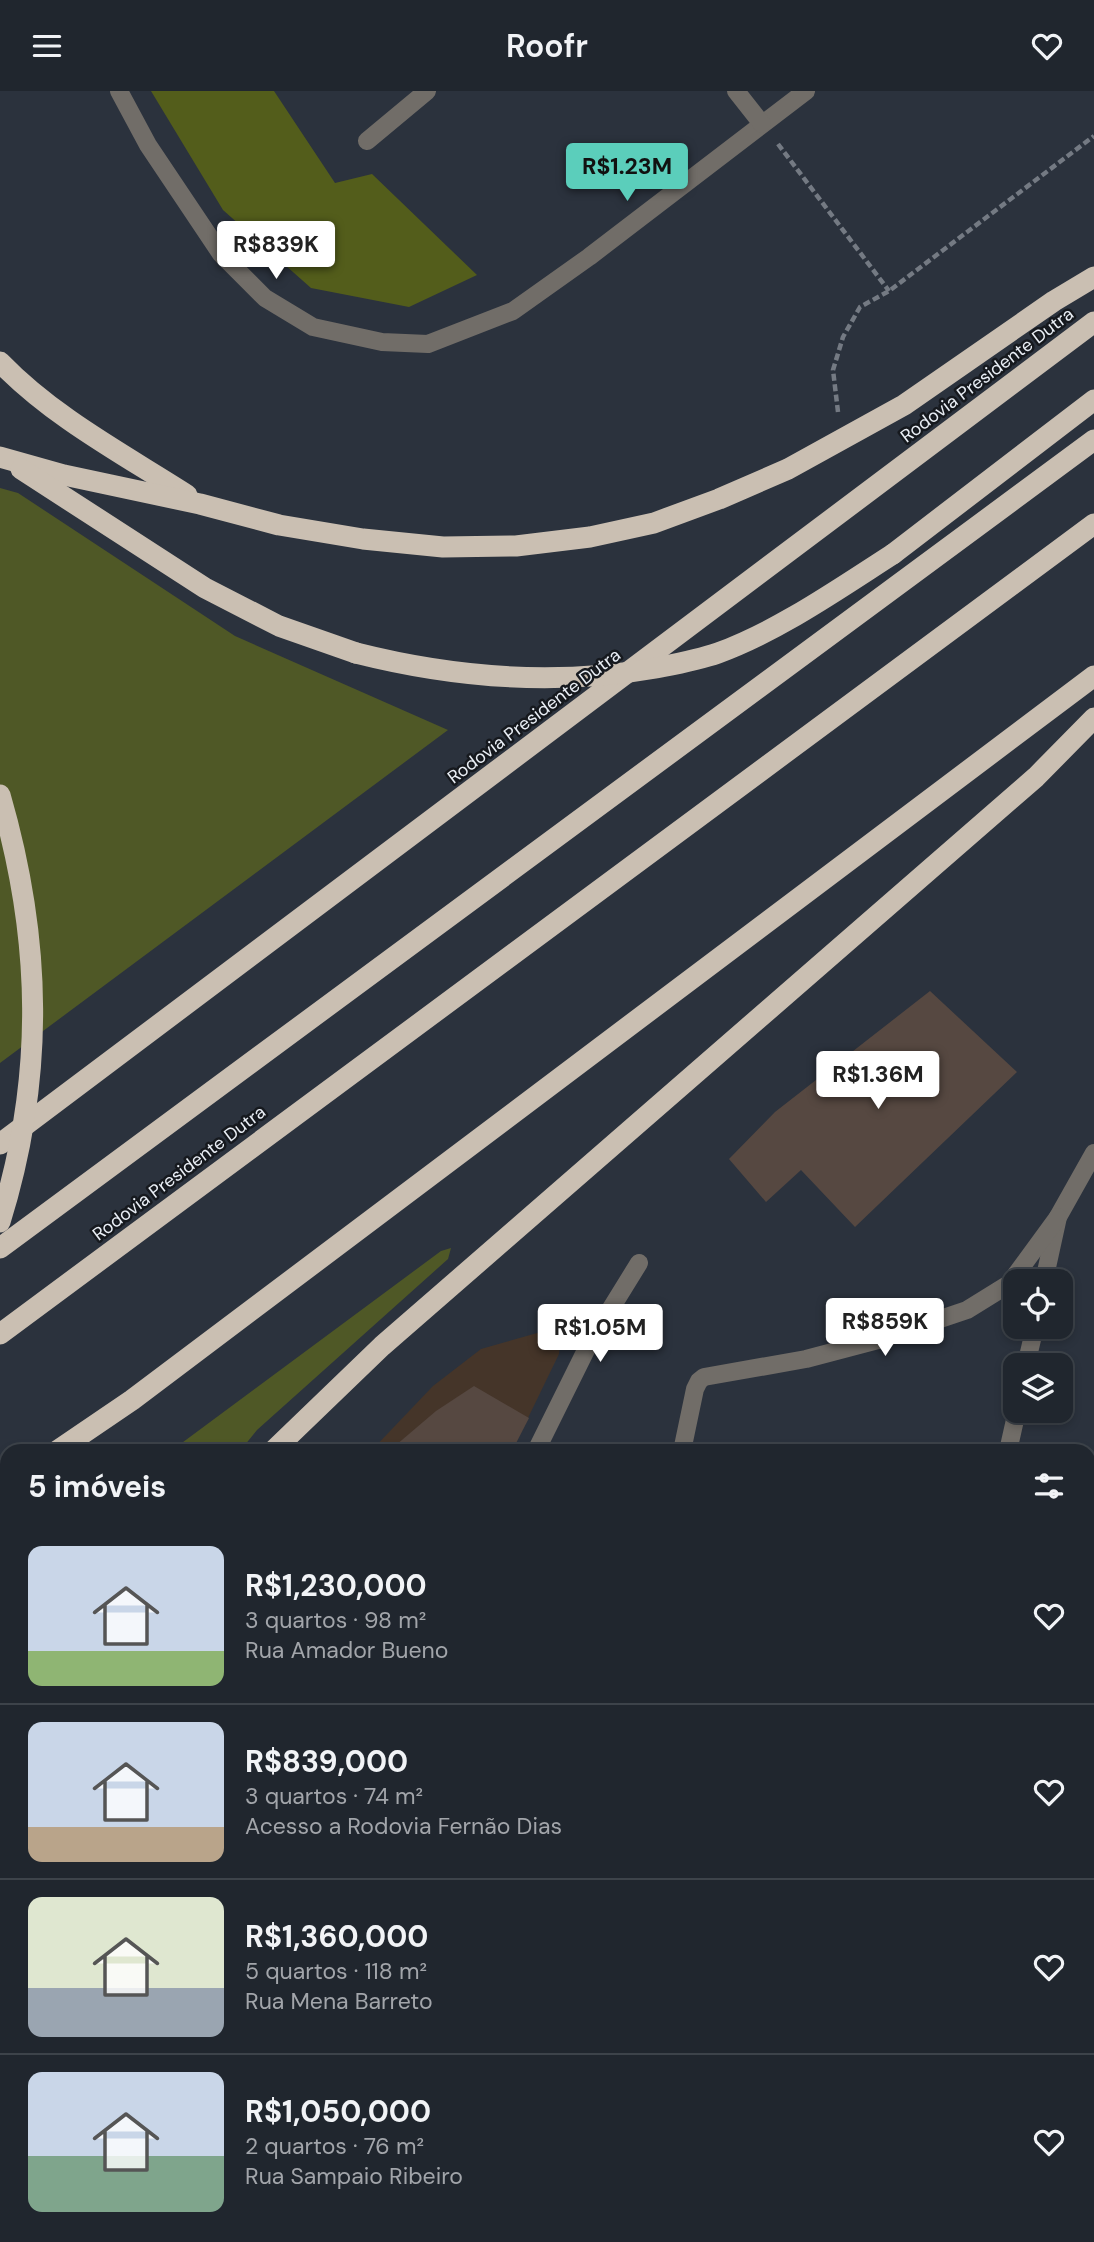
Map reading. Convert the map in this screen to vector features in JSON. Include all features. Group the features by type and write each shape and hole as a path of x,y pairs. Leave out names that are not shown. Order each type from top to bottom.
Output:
{"highway":[{"path":"2,458 64,475 200,503 279,525 363,539 443,547 516,546 590,537 654,523 719,499 842,441 904,405 1054,301 1094,277"},
{"name":"Rodovia Presidente Dutra","path":"0,1144 1094,322"},
{"path":"0,362 60,412 103,443 200,503"},
{"path":"2,458 205,588 279,626 356,653 437,671 518,678 599,675 652,668 718,653 801,613 893,554 1094,400"},
{"path":"0,1248 1094,440"},
{"name":"Rodovia Presidente Dutra","path":"0,1334 1094,524"},
{"path":"67,1444 132,1400 1094,676"},
{"path":"281,1444 382,1346 1037,776 1094,718"},
{"path":"0,795 14,843 25,897 32,952 34,1008 32,1064 24,1124 12,1184 0,1222"},
{"path":"86,1444 132,1400"}],"street":[{"path":"119,91 148,145 221,254 265,298 313,327 382,342 428,344 513,311 589,257 806,91"},
{"path":"367,141 426,91"},
{"path":"736,91 762,124"},
{"path":"683,1444 695,1389 704,1377 818,1356 877,1340 967,1310 1009,1284 1058,1217 1094,1155"},
{"path":"1047,1269 1058,1217"},
{"path":"539,1444 589,1344 639,1262"},
{"path":"1010,1444 1014,1423"}],"path":[{"path":"762,124 890,291"},
{"path":"842,441 833,370 843,337 860,307 890,291 1094,136"}],"shaded area":[{"path":"562,1326 559,1354 515,1444 378,1444 433,1386 481,1349"}],"green space":[{"path":"151,91 274,91 335,183 372,174 477,275 409,307 311,288 223,210"},
{"path":"0,488 18,493 235,636 448,730 0,1063"},
{"path":"451,1248 448,1259 257,1430 246,1444 180,1444 441,1251"}],"building":[{"path":"930,991 1017,1072 855,1227 801,1170 766,1202 729,1159 775,1112"},
{"path":"474,1386 529,1418 516,1444 397,1444 436,1411"}]}
